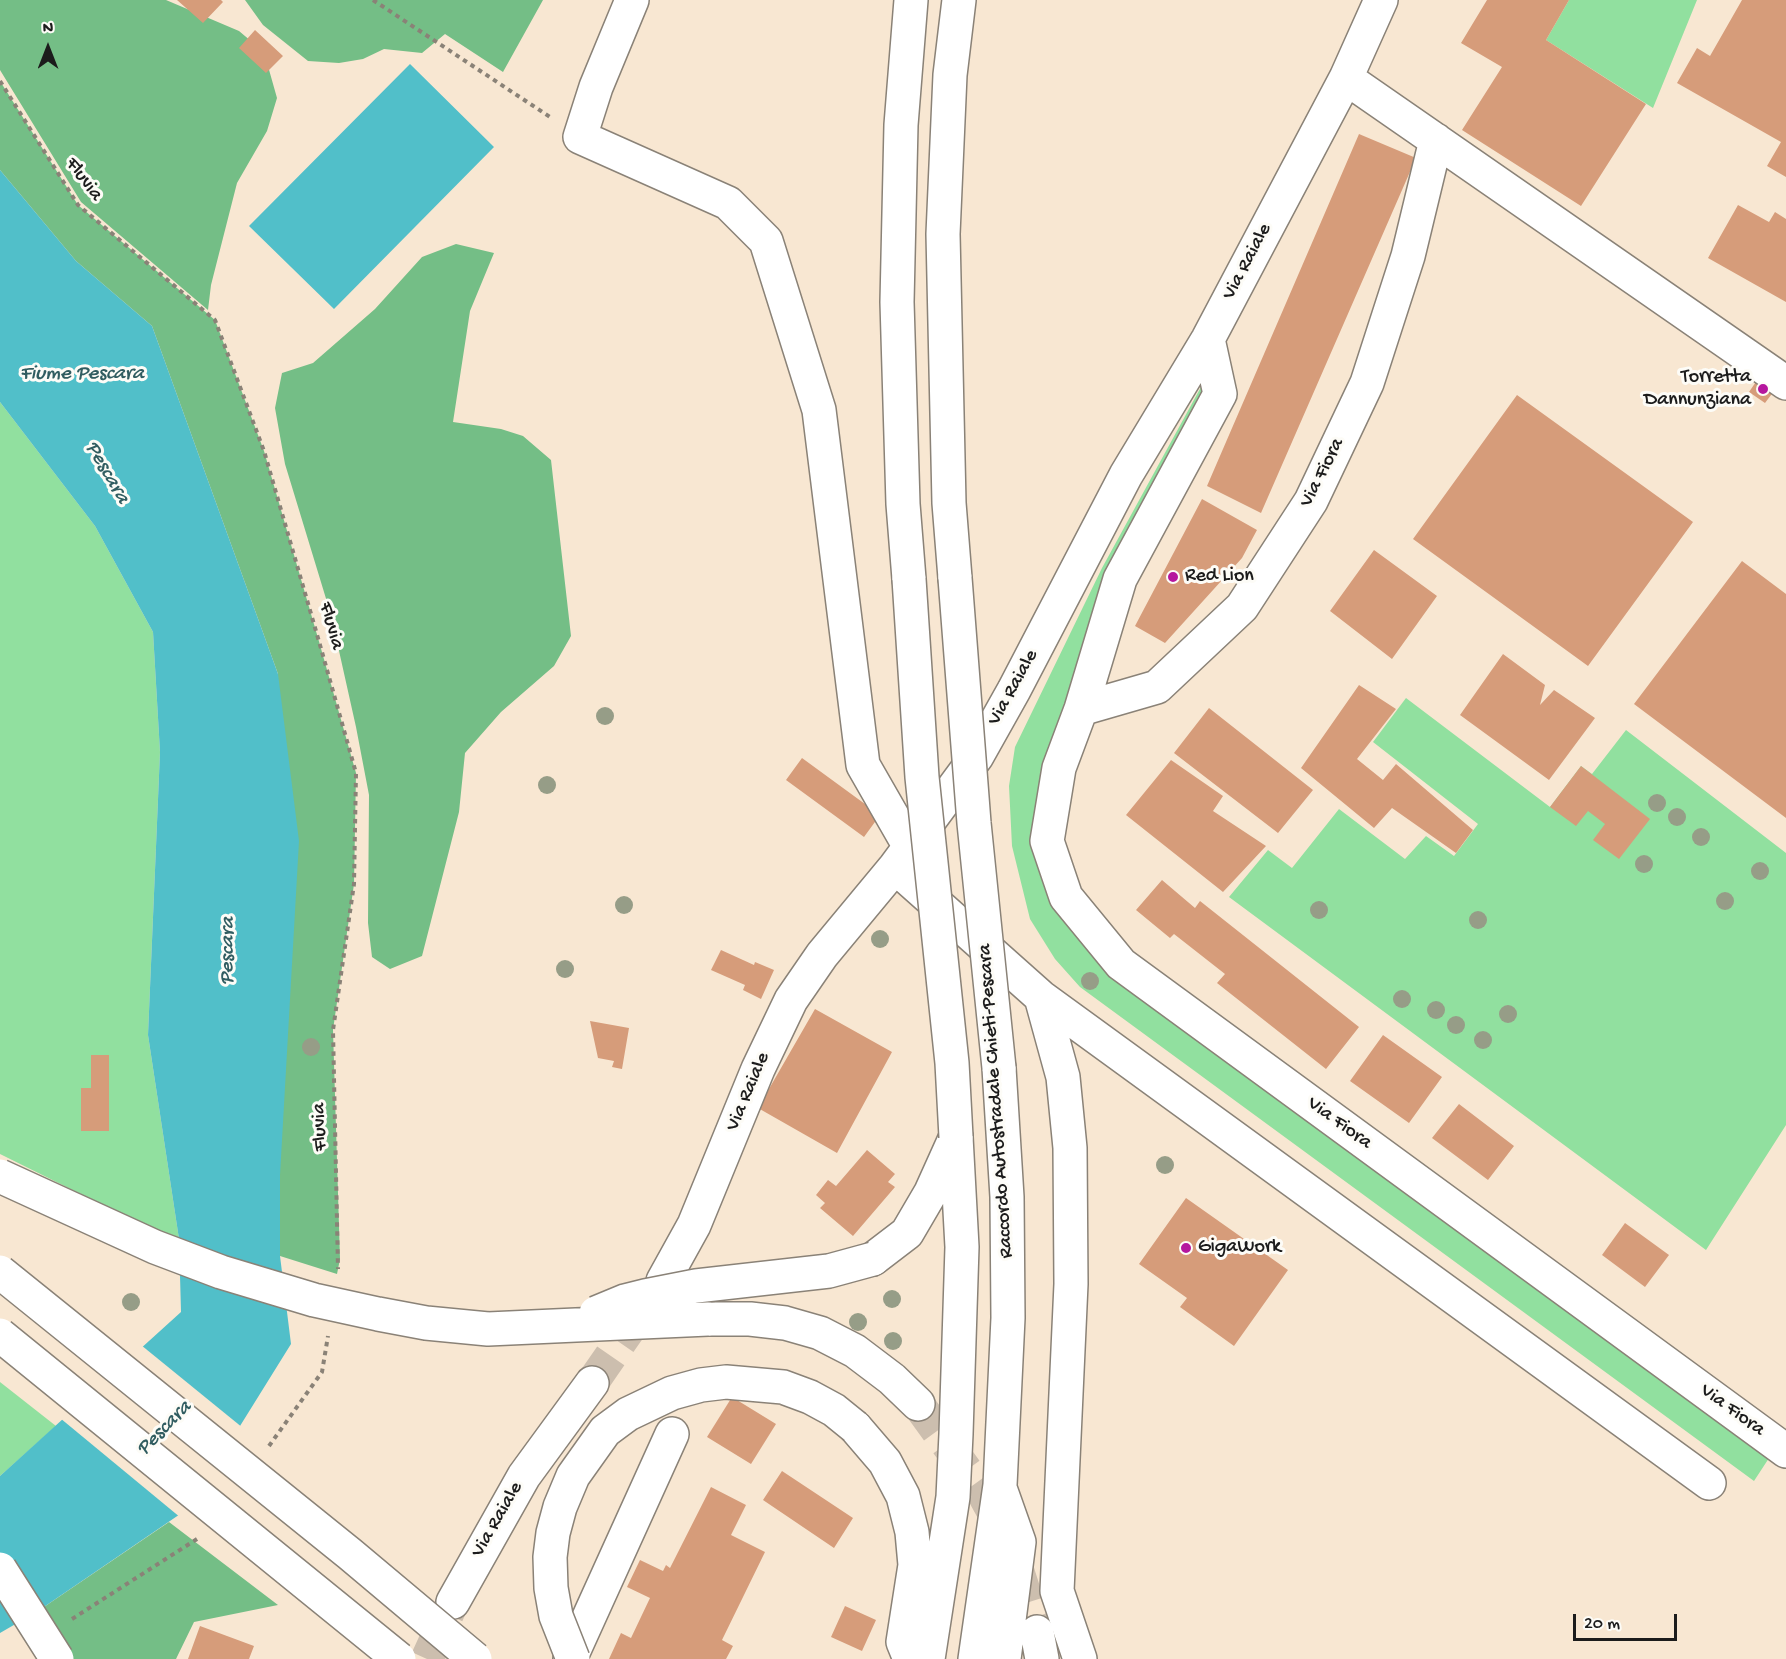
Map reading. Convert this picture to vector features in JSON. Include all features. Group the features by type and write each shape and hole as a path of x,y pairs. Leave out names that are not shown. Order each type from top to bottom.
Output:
{"main road":[{"path":"632,0 596,87 580,137 728,203 766,241 819,410 863,765 902,857 1041,997 1709,1483"},
{"path":"910,0 900,136 897,302 903,504 922,777 952,1063 962,1247 953,1497 928,1659"},
{"name":"Raccordo Autostradale Chieti-Pescara","path":"958,0 950,75 943,306 949,503 974,823 999,1068 1009,1255 1000,1485 975,1659"},
{"name":"Via Raiale","path":"663,1281 694,1225 758,1069 791,1000 822,955 902,857 976,756 1014,690 1126,475 1208,339 1346,78 1381,0"},
{"path":"1346,78 1786,383"},
{"name":"Via Fiora","path":"1081,709 1157,687 1242,607 1311,501 1367,382 1408,256 1436,140"},
{"name":"Via Fiora","path":"1208,339 1220,393 1120,579 1081,709 1059,768 1047,841 1066,897 1121,964 1786,1451"},
{"path":"1041,997 1063,1077 1070,1148 1071,1284 1057,1591 1080,1659"},
{"path":"571,1323 625,1301 645,1296 696,1286 829,1271 873,1259 907,1233 931,1192 956,1137"},
{"path":"0,1176 155,1247 221,1272 314,1300 426,1323 488,1329 571,1323 708,1319 750,1319 785,1323 820,1333 855,1351 892,1379 918,1404"},
{"path":"0,1272 350,1554 475,1659"},
{"path":"0,1335 399,1659"},
{"path":"572,1659 556,1616 551,1588 550,1557 560,1507 573,1476 605,1431 628,1414 672,1393 701,1385 726,1382 755,1383 792,1390 834,1410 855,1426 889,1471 903,1496 912,1532 915,1565 903,1642 910,1659"},
{"name":"Via Raiale","path":"453,1602 524,1476 592,1383"},
{"path":"572,1659 672,1434"},
{"path":"1000,1485 1019,1542 1004,1659"},
{"path":"0,1569 57,1659"}],"path":[{"path":"373,0 580,137"},
{"name":"Fluvia","path":"0,81 78,205 215,320 264,451 320,645 356,773 354,884 333,1030 340,1259 337,1274"}],"green space":[{"path":"0,0 166,0 239,31 264,52 277,98 267,131 237,183 211,285 208,310 81,202 0,70"},
{"path":"245,0 543,0 503,72 445,34 422,53 384,49 363,59 339,63 308,61 263,25"},
{"path":"1569,0 1697,0 1653,108 1546,40"},
{"path":"0,81 78,205 215,320 264,451 320,645 356,773 354,884 333,1030 340,1259 337,1274 280,1256 278,674 152,326 76,261 0,170"},
{"path":"456,244 494,253 470,311 453,422 501,429 523,436 551,460 571,636 554,666 501,712 465,753 459,812 422,956 390,969 372,957 368,923 369,795 356,727 331,615 285,464 275,408 282,373 313,363 375,309 422,257"},
{"path":"1207,376 1212,385 1049,761 1053,898 1771,1455 1754,1481 1080,987 1055,959 1030,919 1012,846 1009,786 1015,747 1102,568"},
{"path":"0,402 95,526 153,632 160,752 148,1035 179,1239 117,1212 0,1154"},
{"path":"1406,698 1550,807 1581,766 1592,774 1626,730 1786,853 1786,1125 1706,1250 1229,897 1268,850 1292,868 1339,809 1405,859 1426,836 1454,856 1478,824 1373,742"},
{"path":"0,1382 56,1426 0,1476"},
{"path":"169,1522 278,1605 194,1622 176,1659 71,1659 38,1611"}],"water":[{"path":"410,64 494,147 334,309 249,226"},
{"name":"Fiume Pescara","path":"0,170 76,261 152,326 278,674 299,841 280,1175 280,1256 291,1344 189,1508 38,1611 0,1633 0,1476 181,1312 179,1239 148,1035 160,752 153,632 95,526 0,402"}],"pier":[{"path":"141,1345 243,1428 192,1510 181,1518 60,1418"}],"building":[{"path":"177,0 221,0 223,2 203,23"},
{"path":"1487,0 1569,0 1546,40 1646,104 1581,206 1462,130 1502,67 1461,43"},
{"path":"1742,0 1786,0 1786,177 1767,166 1781,142 1677,83 1697,48 1710,56"},
{"path":"255,30 283,56 266,73 239,48"},
{"path":"1359,134 1416,158 1261,513 1207,486"},
{"path":"1738,205 1769,222 1775,212 1786,219 1786,302 1708,258"},
{"name":"Torretta Dannunziana","path":"1760,376 1777,387 1765,403 1749,392"},
{"path":"1517,395 1693,522 1588,666 1413,539"},
{"path":"1202,499 1257,530 1242,558 1165,643 1135,626"},
{"path":"1374,550 1437,596 1392,659 1330,611"},
{"path":"1742,561 1786,594 1786,818 1634,704"},
{"path":"1503,654 1545,685 1540,705 1554,690 1595,718 1549,780 1460,715"},
{"path":"1359,685 1396,709 1357,759 1383,780 1396,764 1473,830 1456,853 1392,808 1374,828 1301,768"},
{"path":"1209,708 1313,790 1278,833 1174,753"},
{"path":"802,758 880,815 864,837 786,780"},
{"path":"1171,760 1223,796 1213,811 1266,846 1223,892 1126,815"},
{"path":"1581,766 1650,819 1619,859 1593,840 1605,824 1588,811 1576,826 1550,807"},
{"path":"1162,880 1195,908 1200,901 1359,1027 1326,1069 1217,983 1225,974 1174,934 1170,938 1136,910"},
{"path":"721,950 754,965 755,962 774,970 761,999 743,990 745,985 711,970"},
{"path":"815,1009 892,1052 837,1153 758,1108"},
{"path":"590,1021 629,1028 622,1069 612,1067 614,1061 598,1058"},
{"path":"1383,1035 1442,1077 1409,1123 1350,1081"},
{"path":"91,1055 109,1055 109,1131 81,1131 81,1088 91,1088"},
{"path":"1459,1104 1514,1146 1488,1180 1432,1138"},
{"path":"867,1150 895,1174 888,1182 895,1187 853,1236 820,1208 825,1203 816,1195 828,1180 836,1186"},
{"path":"1186,1198 1288,1270 1234,1346 1180,1307 1187,1298 1139,1264"},
{"path":"1625,1223 1669,1255 1645,1287 1602,1255"},
{"path":"732,1397 776,1424 751,1464 707,1437"},
{"path":"782,1471 853,1518 834,1548 763,1500"},
{"path":"711,1487 746,1505 731,1535 765,1552 722,1640 733,1646 726,1659 609,1659 621,1633 631,1638 650,1598 627,1587 640,1560 663,1571 666,1565 670,1568"},
{"path":"845,1606 876,1620 862,1651 831,1637"},
{"path":"200,1626 254,1646 249,1659 188,1659"}],"tunnel":[{"path":"592,1383 648,1302"},
{"path":"918,1404 984,1495 1007,1537 1037,1632"},
{"path":"427,1659 452,1604"}],"place":[{"name":"Torretta Dannunziana","path":"1763,389"},
{"name":"Red Lion","path":"1173,577"},
{"name":"GigaWork","path":"1186,1248"}],"water label":[{"name":"Pescara","path":"106,473"},
{"name":"Pescara","path":"229,951"},
{"name":"Pescara","path":"165,1429"}]}
